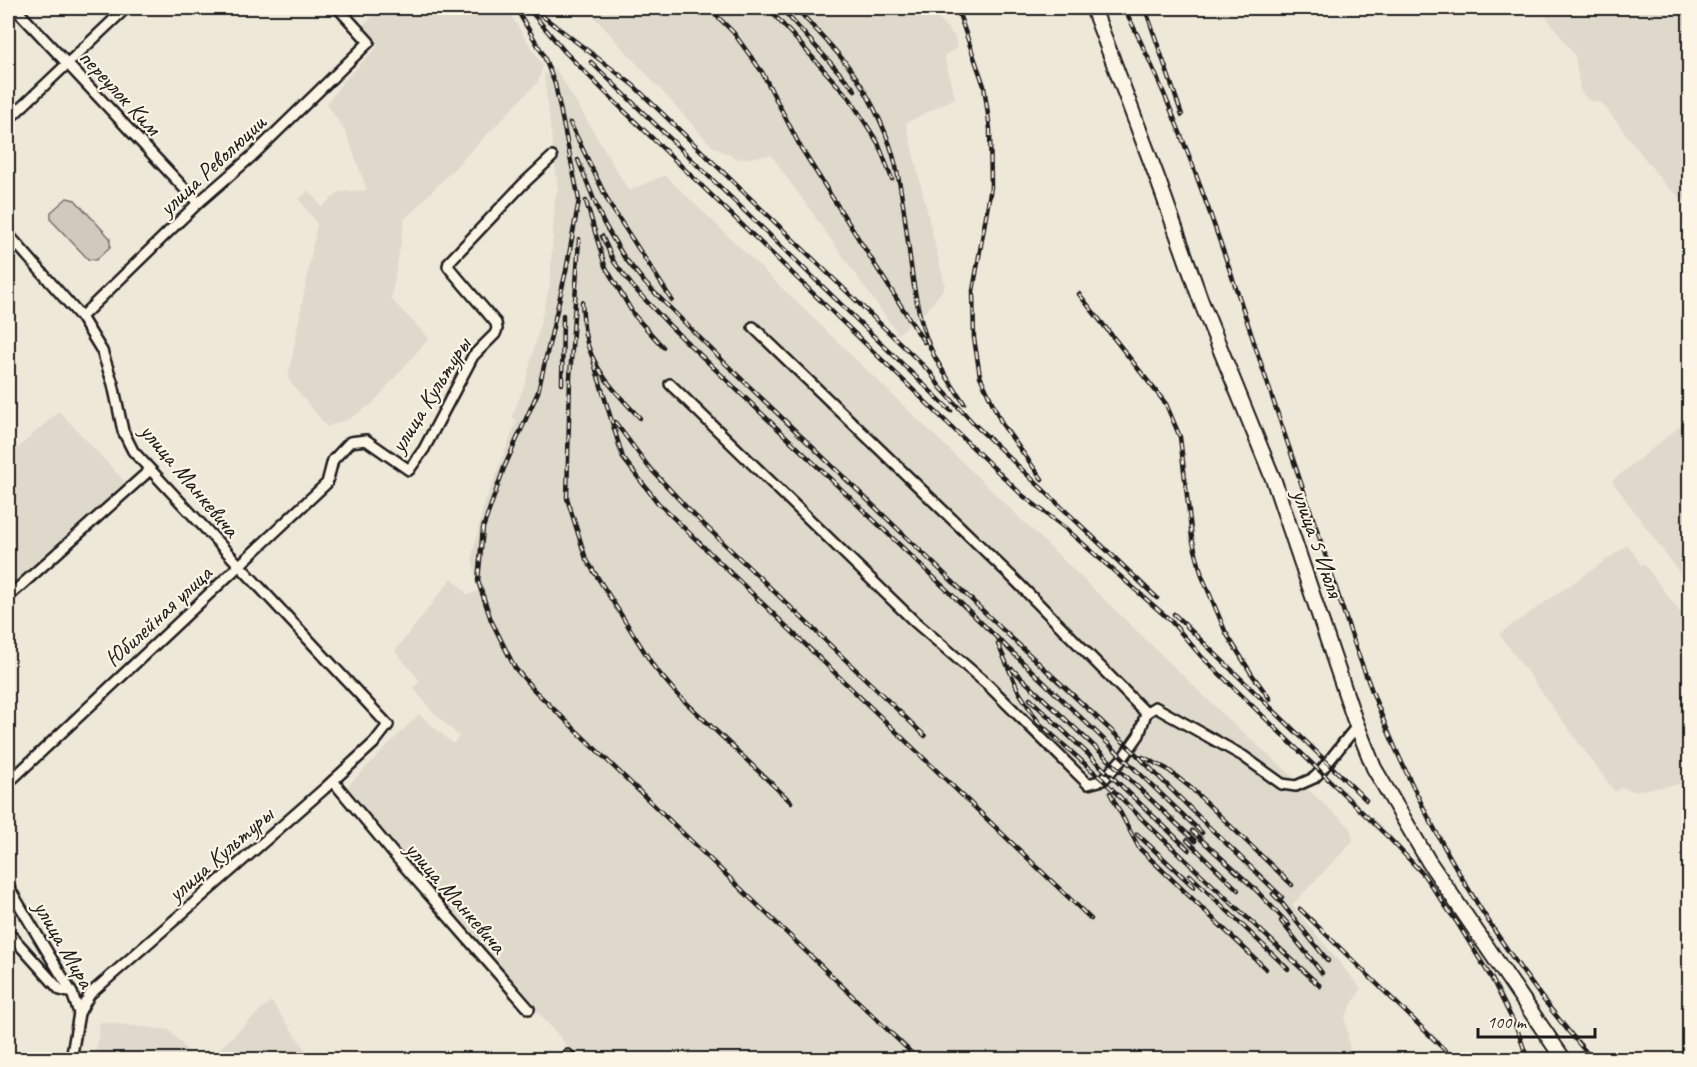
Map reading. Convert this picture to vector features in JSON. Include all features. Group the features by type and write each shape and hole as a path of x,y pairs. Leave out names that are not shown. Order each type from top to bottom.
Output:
{"highway":[{"name":"улица 5 Июля","path":"1093,8 1202,304 1274,481 1357,726 1374,768 1429,862 1564,1059"},
{"path":"1549,1037 1556,1059"}],"street":[{"name":"переулок Ким","path":"15,8 198,203"},
{"path":"8,120 126,8"},
{"name":"улица Революции","path":"81,317 369,42 338,8"},
{"name":"улица Культуры","path":"380,449 409,470 424,449 473,356 495,334 496,323 451,270 448,266 449,262 523,184 552,158"},
{"name":"улица Манкевича","path":"8,234 81,317 102,351 113,384 123,431 133,451 388,725"},
{"path":"753,327 1011,576 1146,713"},
{"path":"670,384 915,621 987,684 1088,784 1103,780 1122,759 1139,735 1146,713 1155,706 1243,756 1282,784 1296,786 1314,778 1357,726"},
{"name":"Юбилейная улица","path":"8,783 327,483 333,460 350,442 366,440 380,449"},
{"path":"8,597 150,470"},
{"name":"улица Культуры","path":"79,1014 90,994 375,744 388,725"},
{"name":"улица Манкевича","path":"333,781 528,1009"},
{"name":"улица Мира","path":"8,886 72,993 79,1014 71,1059"},
{"path":"8,932 60,990 72,993"}],"shaded area":[{"path":"380,8 506,8 543,66 538,82 405,219 391,299 429,338 372,404 351,418 327,427 288,379 317,224 299,199 309,190 321,207 340,192 367,190 346,133 327,104 342,83 379,45 371,39 362,26"},
{"path":"586,8 929,8 955,37 957,49 944,55 955,98 906,123 945,286 930,307 898,334 771,155 738,159 712,146"},
{"path":"1540,8 1689,8 1689,201 1681,198 1666,186 1602,103 1588,100 1580,90 1575,56"},
{"path":"556,69 629,191 665,175 1229,720 1350,827 1353,841 1292,905 1361,989 1345,1017 1351,1059 579,1059 472,937 337,797 419,714 453,744 459,736 430,709 414,688 420,681 395,651 452,578 468,595 478,591 472,557 483,508 517,420 512,417 526,381 550,284 555,198 558,189 544,74"},
{"path":"67,198 75,200 110,238 110,247 96,260 88,259 51,220 51,212"},
{"path":"59,411 126,483 8,587 8,457"},
{"path":"1689,419 1689,586 1612,481"},
{"path":"1628,545 1641,565 1644,564 1689,624 1689,783 1633,791 1622,787 1615,792 1499,634"},
{"path":"271,1001 312,1059 208,1059"},
{"path":"100,1022 169,1030 195,1059 95,1059"}],"railway":[{"path":"516,8 543,54 555,84 579,200 566,271 538,392 504,468 483,528 478,581 491,620 515,668 534,690 919,1060"},
{"path":"528,8 565,52 619,106 1022,495 1065,528 1170,620 1201,656 1390,839 1423,874 1458,924 1492,979 1517,1029 1528,1060"},
{"path":"709,8 733,32 762,72 801,148 924,342"},
{"path":"768,8 850,99 878,143 892,179"},
{"path":"781,8 855,90"},
{"path":"796,8 855,75 880,121 893,155 898,177 914,288 924,331 936,360 964,403"},
{"path":"957,8 984,86 990,129 991,187 973,291 974,338 980,376 1002,424 1042,479"},
{"path":"1124,8 1158,79 1201,188 1354,644 1386,727 1434,828 1462,878 1524,973 1557,1018 1593,1060"},
{"path":"1145,8 1182,115"},
{"path":"541,15 633,85 930,372 940,387 974,424 1157,598"},
{"path":"591,62 951,411"},
{"path":"570,123 610,205 672,300"},
{"path":"578,160 603,222 624,257 645,283 728,366 1003,630 1130,748 1282,897"},
{"path":"586,201 605,266 634,315 663,347"},
{"path":"602,236 614,262 634,288 671,327 1202,833"},
{"path":"579,239 570,378 567,498 586,559 654,667 677,694 791,802"},
{"path":"1079,294 1166,404 1180,437 1192,538 1202,576 1226,633 1270,699"},
{"path":"582,302 585,334 593,358 606,380 640,418"},
{"path":"562,384 563,315"},
{"path":"594,363 623,458 658,503 1091,919"},
{"path":"615,422 648,466 688,509 925,736"},
{"path":"1174,614 1366,800"},
{"path":"998,644 1019,692 1039,723 1103,780 1320,986"},
{"path":"1012,669 1195,841"},
{"path":"1030,699 1189,850"},
{"path":"1143,757 1167,769 1191,788 1292,885"},
{"path":"1110,793 1139,848 1266,969"},
{"path":"1192,831 1254,888 1289,925"},
{"path":"1137,834 1194,887"},
{"path":"1187,840 1238,890"},
{"path":"1190,875 1288,969"},
{"path":"1273,894 1328,961"},
{"path":"1300,909 1455,1060"},
{"path":"1281,921 1322,973"}]}
